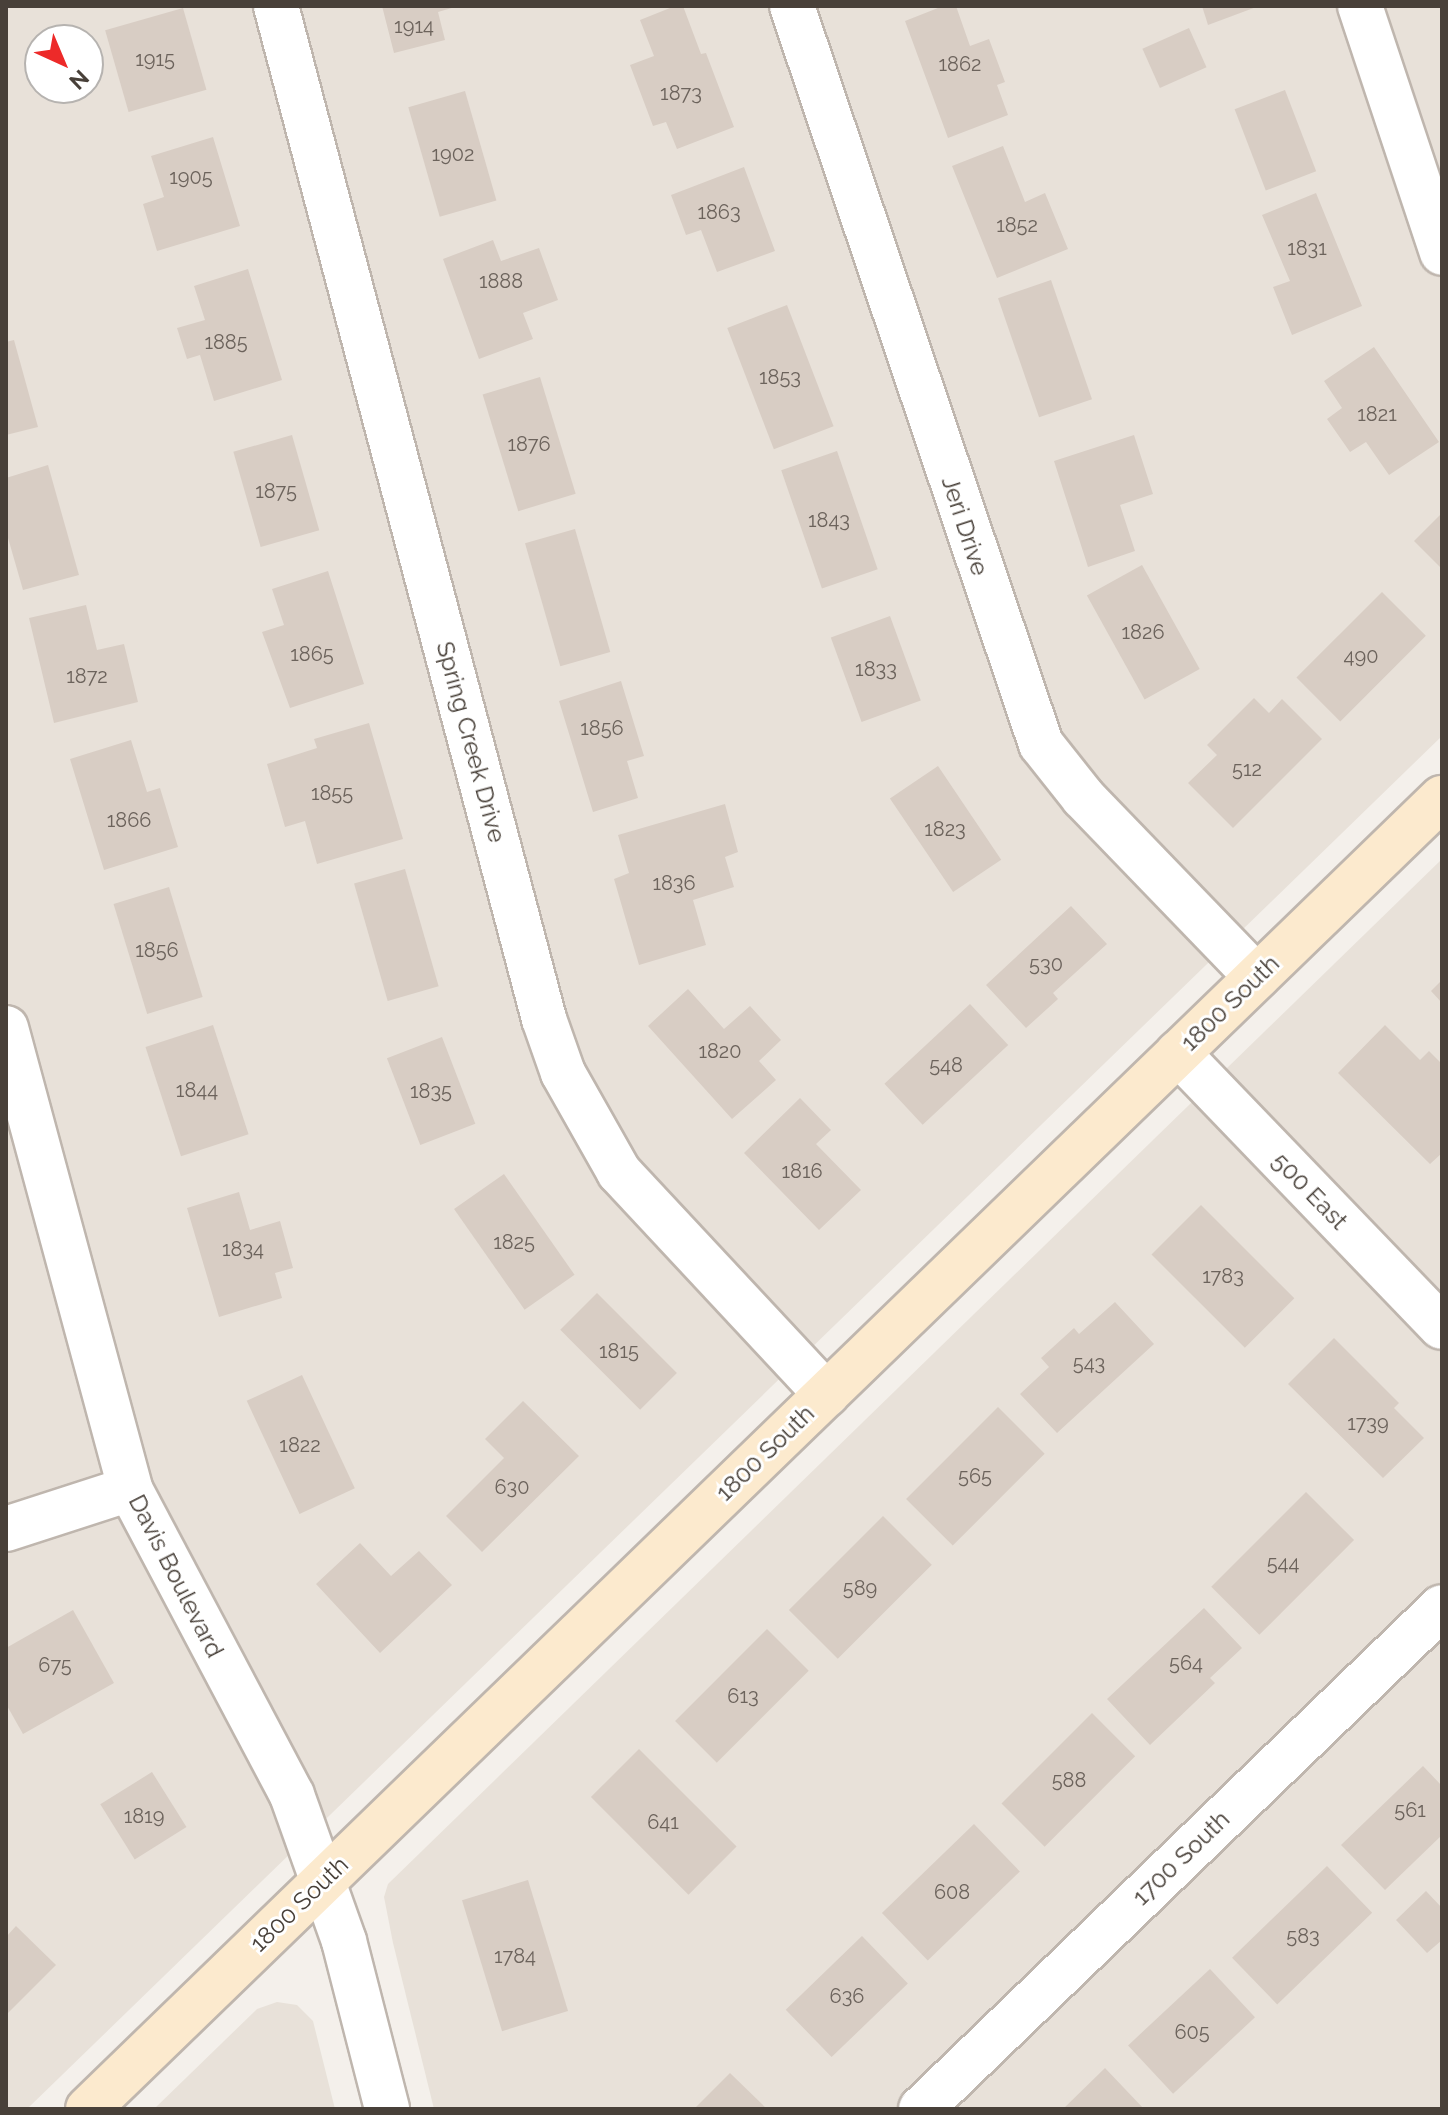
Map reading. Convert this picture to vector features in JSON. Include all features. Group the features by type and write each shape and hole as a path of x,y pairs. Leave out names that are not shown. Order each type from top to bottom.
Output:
{"main road":[{"name":"1800 South","path":"88,2109 1442,798"}],"street":[{"name":"Spring Creek Drive","path":"276,6 544,1019 563,1073 619,1172 826,1394"},
{"name":"Jeri Drive","path":"792,6 1041,744 1083,797 1257,977"},
{"path":"1360,6 1442,253"},
{"name":"Davis Boulevard","path":"6,1028 130,1489 292,1795 324,1880 387,2109"},
{"name":"500 East","path":"1178,1053 1442,1327"},
{"path":"6,1529 130,1489"},
{"name":"1700 South","path":"921,2109 1442,1607"}],"shaded area":[{"path":"6,6 1442,6 1442,736 27,2109 6,2109"},
{"path":"1442,859 1442,2109 434,2109 393,1943 384,1897 388,1884"},
{"path":"277,2002 297,2005 313,2021 335,2109 154,2109 257,2009"}],"building":[{"path":"382,6 455,7 438,12 445,40 394,53"},
{"path":"675,6 683,6 701,54 706,53 734,127 677,149 666,122 653,126 630,65 654,56 640,20"},
{"path":"943,6 956,6 970,46 989,39 1005,82 997,85 1008,115 948,138 905,21"},
{"path":"1202,6 1259,6 1208,25"},
{"path":"183,8 206,90 129,112 105,30"},
{"path":"1189,28 1206,67 1160,88 1142,49"},
{"path":"1285,90 1316,171 1266,191 1235,109"},
{"path":"465,91 496,201 440,217 408,107"},
{"path":"213,137 240,226 157,251 143,204 164,197 151,156"},
{"path":"1003,146 1025,202 1045,193 1068,249 997,278 952,166"},
{"path":"744,167 775,251 717,272 701,230 686,235 671,195"},
{"path":"1316,193 1362,306 1292,335 1273,287 1290,281 1262,215"},
{"path":"493,240 501,261 539,248 558,300 523,313 533,339 479,359 443,259"},
{"path":"248,269 282,380 214,401 200,355 187,359 177,328 205,320 194,286"},
{"path":"1051,280 1092,399 1039,417 998,298"},
{"path":"787,305 834,426 774,449 727,328"},
{"path":"14,340 38,427 6,435 6,342"},
{"path":"1374,347 1439,442 1389,475 1366,442 1350,452 1327,419 1342,408 1324,381"},
{"path":"540,377 576,494 518,511 483,395"},
{"path":"292,435 319,530 261,547 233,452"},
{"path":"1134,435 1153,494 1120,505 1135,551 1088,567 1054,461"},
{"path":"837,451 878,569 822,588 781,470"},
{"path":"48,465 79,575 23,590 6,531 6,478"},
{"path":"1442,513 1442,569 1414,541"},
{"path":"575,529 610,652 560,666 525,543"},
{"path":"1142,565 1200,669 1145,700 1087,596"},
{"path":"328,571 364,684 290,708 262,632 284,625 272,589"},
{"path":"1382,592 1426,636 1340,721 1296,678"},
{"path":"86,605 97,650 124,644 138,702 54,723 29,618"},
{"path":"890,616 921,701 862,722 831,638"},
{"path":"621,681 644,756 627,761 638,798 593,812 559,701"},
{"path":"1254,698 1269,713 1282,699 1322,739 1233,828 1188,783 1217,755 1207,745"},
{"path":"369,723 403,839 317,864 305,821 285,827 267,764 317,748 314,739"},
{"path":"131,740 147,792 160,788 178,847 104,870 70,759"},
{"path":"938,766 1001,860 953,892 890,798"},
{"path":"725,804 738,852 725,857 734,887 693,900 706,945 639,965 614,879 629,873 618,835"},
{"path":"405,869 439,986 388,1001 354,884"},
{"path":"169,887 203,997 147,1014 114,904"},
{"path":"1071,906 1107,944 1053,993 1058,999 1026,1028 986,985"},
{"path":"1442,980 1442,1003 1431,991"},
{"path":"688,989 724,1029 750,1006 781,1040 759,1061 776,1080 732,1119 648,1026"},
{"path":"970,1004 1008,1045 923,1125 884,1084"},
{"path":"213,1025 249,1134 181,1156 145,1047"},
{"path":"1385,1025 1420,1060 1429,1051 1442,1064 1442,1153 1430,1164 1338,1073"},
{"path":"442,1037 475,1124 420,1145 387,1058"},
{"path":"800,1098 831,1130 816,1144 861,1190 819,1230 744,1153"},
{"path":"504,1174 575,1275 525,1310 454,1209"},
{"path":"239,1192 250,1230 280,1221 293,1268 275,1273 282,1298 219,1317 187,1208"},
{"path":"1201,1205 1294,1298 1245,1348 1152,1254"},
{"path":"597,1293 677,1373 640,1410 560,1330"},
{"path":"1115,1302 1154,1344 1057,1433 1020,1394 1049,1367 1041,1358 1074,1328 1079,1334"},
{"path":"1334,1338 1399,1403 1394,1408 1424,1438 1383,1478 1288,1384"},
{"path":"302,1375 355,1488 300,1514 247,1401"},
{"path":"523,1401 579,1456 482,1552 446,1516 504,1458 485,1439"},
{"path":"998,1407 1045,1454 953,1546 906,1499"},
{"path":"1306,1492 1354,1540 1259,1635 1211,1587"},
{"path":"883,1516 932,1565 838,1659 789,1610"},
{"path":"360,1543 391,1576 419,1551 452,1585 380,1653 316,1584"},
{"path":"1204,1608 1242,1648 1210,1678 1215,1683 1150,1745 1107,1699"},
{"path":"73,1610 114,1683 23,1734 6,1704 6,1648"},
{"path":"767,1629 809,1671 717,1763 675,1721"},
{"path":"1092,1713 1135,1756 1045,1847 1001,1804"},
{"path":"639,1749 737,1847 688,1895 591,1797"},
{"path":"1423,1766 1442,1786 1442,1835 1385,1890 1341,1845"},
{"path":"152,1772 186,1827 135,1859 100,1804"},
{"path":"974,1824 1020,1871 928,1960 882,1913"},
{"path":"1327,1866 1372,1913 1277,2004 1232,1958"},
{"path":"528,1880 568,2011 502,2031 462,1900"},
{"path":"1426,1891 1442,1908 1442,1940 1427,1953 1396,1920"},
{"path":"16,1926 56,1965 6,2015 6,1937"},
{"path":"862,1936 908,1983 832,2057 786,2010"},
{"path":"1210,1969 1255,2017 1173,2094 1128,2045"},
{"path":"1105,2068 1144,2109 1063,2109"},
{"path":"730,2073 767,2109 694,2109"}]}
